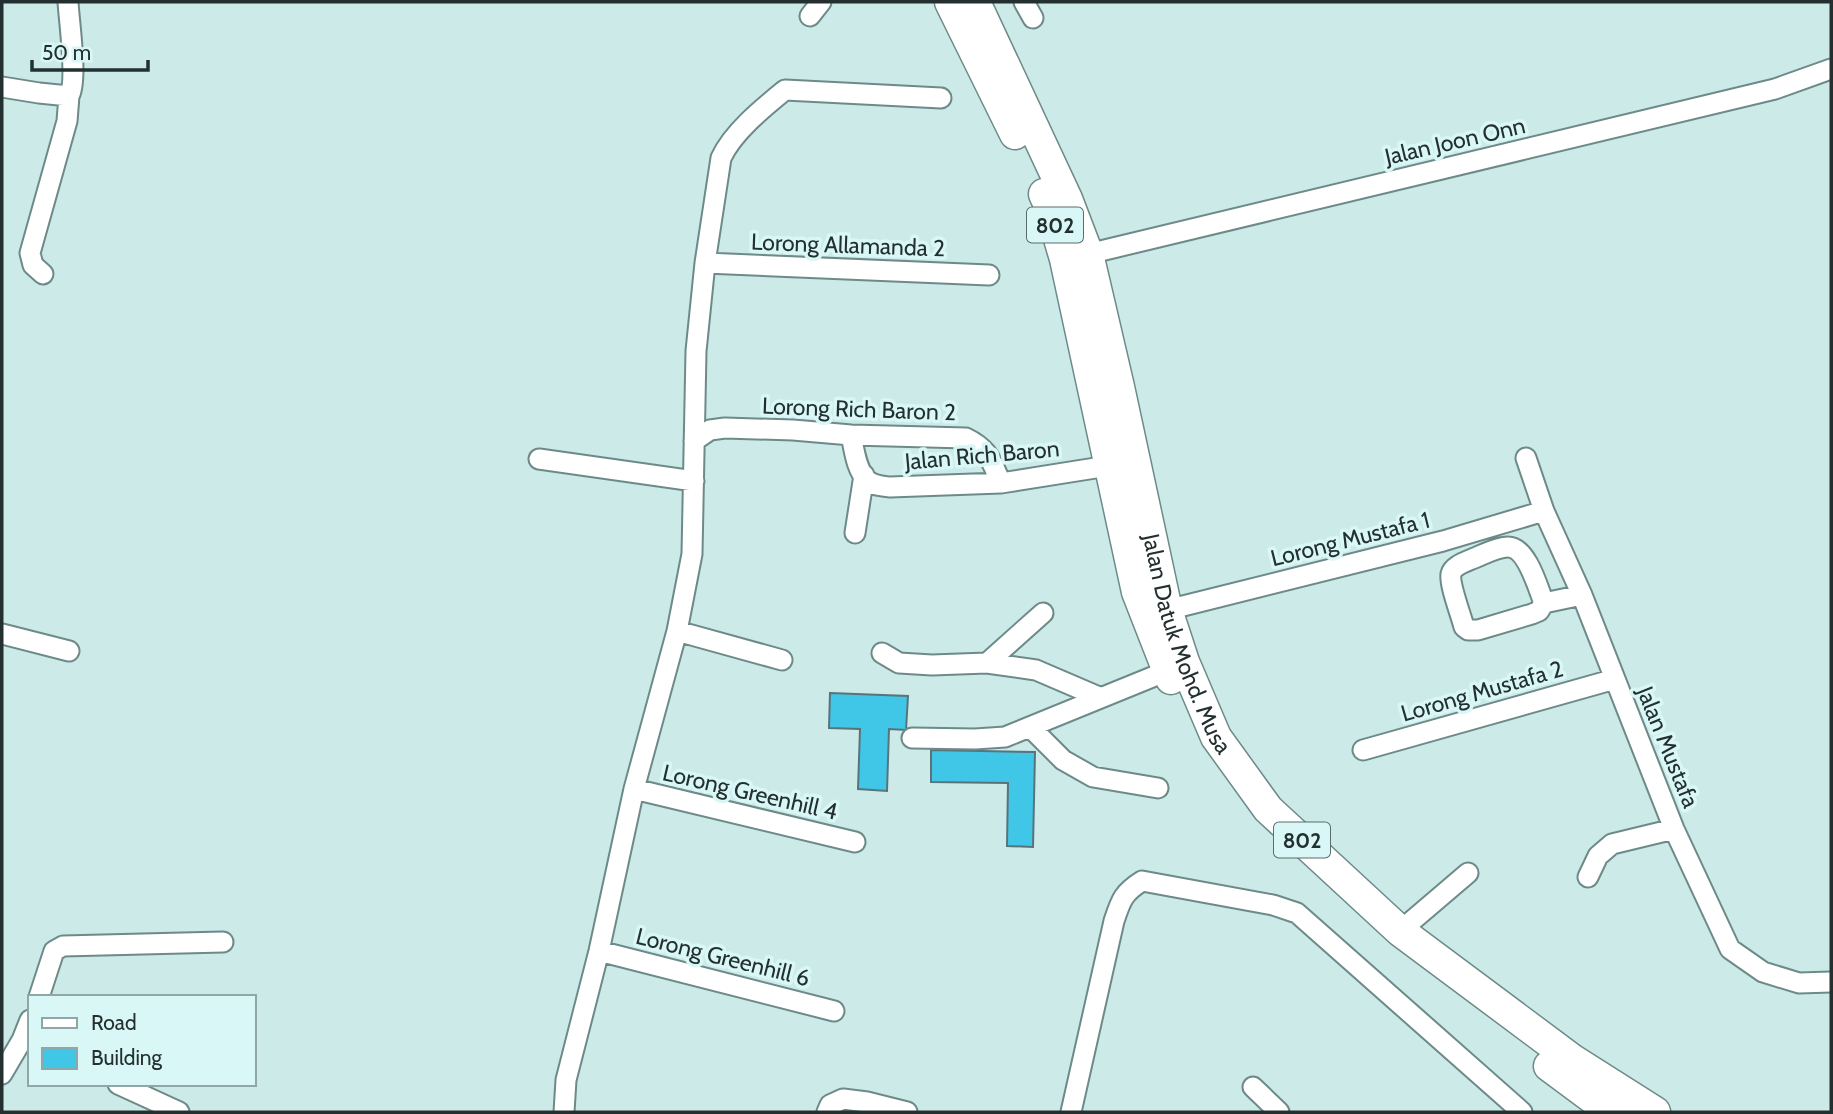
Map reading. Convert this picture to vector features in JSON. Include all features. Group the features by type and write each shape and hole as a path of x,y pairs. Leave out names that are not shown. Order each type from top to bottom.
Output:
{"highway":[{"name":"Jalan Datuk Mohd. Musa","path":"950,2 1049,205 1065,259 1137,592 1167,671 1206,743 1261,823 1422,969 1611,1112"},
{"name":"Jalan Datuk Mohd. Musa","path":"975,2 1067,199 1088,254 1167,610 1184,662 1216,737 1269,809 1400,931 1573,1060 1656,1112"},
{"path":"1108,466 1121,458 1129,439"}],"street":[{"path":"43,274 33,265 30,253 67,121 68,96 72,91 73,63 68,2"},
{"name":"Jalan Joon Onn","path":"1088,254 1775,89 1831,69"},
{"path":"2,87 68,96"},
{"path":"564,1112 566,1080 599,951 634,789 677,631 692,554 696,351 720,158 727,144 785,90 942,98"},
{"name":"Lorong Allamanda 2","path":"705,263 989,275"},
{"name":"Lorong Rich Baron 2","path":"694,441 710,430 725,428 966,438 979,444 988,453 1001,483"},
{"path":"851,435 856,458 864,475 855,533"},
{"name":"Jalan Mustafa","path":"1526,458 1544,511 1582,595 1674,829 1730,949 1763,972 1799,983 1831,982"},
{"path":"540,459 694,481"},
{"name":"Jalan Rich Baron","path":"864,475 867,480 877,485 890,487 1001,483 1108,466"},
{"name":"Lorong Mustafa 1","path":"1167,610 1443,541 1544,511"},
{"path":"1443,541 1465,562"},
{"path":"1544,603 1526,559 1516,548 1503,547 1465,562 1451,573 1451,582 1464,626 1468,630 1478,630 1532,614 1539,611 1544,603 1582,595"},
{"path":"987,663 1043,613"},
{"path":"677,631 782,660"},
{"path":"2,634 69,651"},
{"path":"881,653 899,663 987,663 1036,670 1099,697"},
{"path":"912,738 1005,737 1167,671"},
{"name":"Lorong Mustafa 2","path":"1363,750 1615,679"},
{"path":"1030,727 1063,760 1093,777 1158,788"},
{"name":"Lorong Greenhill 4","path":"634,789 855,842"},
{"path":"1588,877 1598,856 1612,844 1674,829"},
{"path":"1400,931 1468,873"},
{"path":"1071,1112 1114,921 1121,899 1128,889 1142,881 1273,905 1297,913 1522,1112"},
{"path":"40,995 54,951 63,946 223,942"},
{"name":"Lorong Greenhill 6","path":"599,951 834,1011"},
{"path":"2,1074 26,1041"},
{"path":"122,1086 179,1112"},
{"path":"1254,1087 1279,1112"},
{"path":"827,1112 830,1105 843,1099 907,1112"}],"building":[{"path":"830,693 908,696 906,730 889,729 887,791 858,789 860,729 829,728"},
{"path":"931,750 1035,752 1033,847 1007,846 1008,783 931,782"}]}
